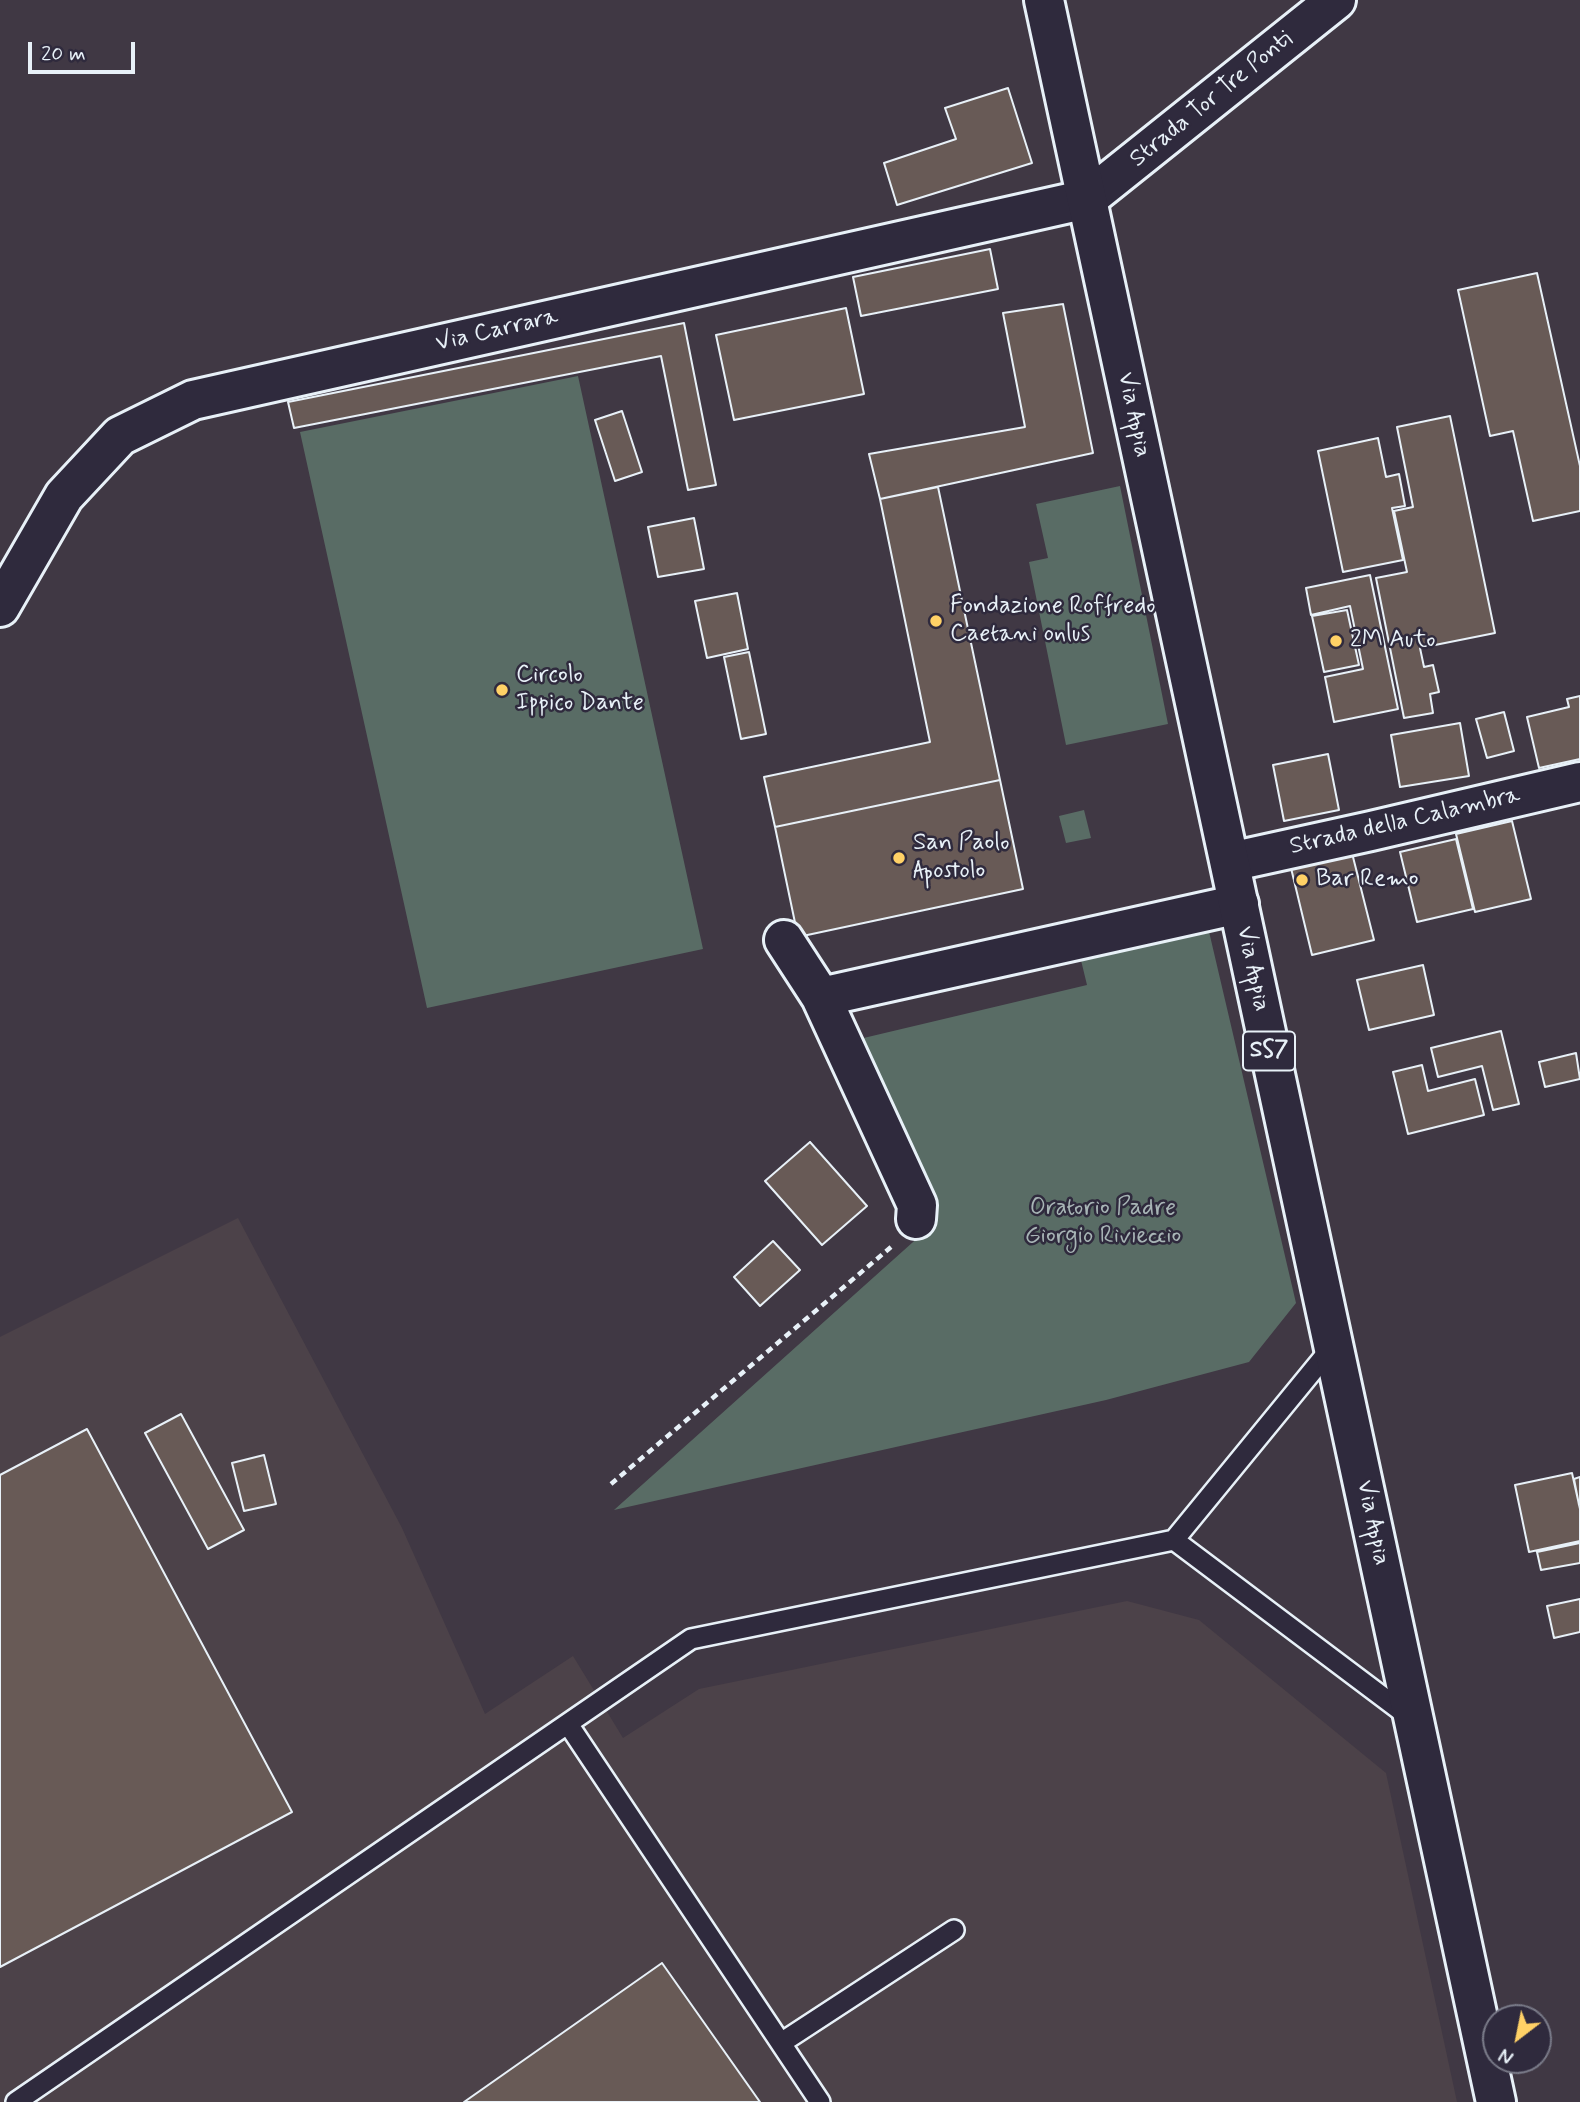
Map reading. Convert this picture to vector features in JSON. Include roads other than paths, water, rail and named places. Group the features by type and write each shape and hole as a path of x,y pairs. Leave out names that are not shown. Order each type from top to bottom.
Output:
{"street":[{"name":"Via Appia","path":"1044,0 1496,2102"},
{"name":"Strada Tor Tre Ponti","path":"1087,200 1336,0"},
{"name":"Via Carrara","path":"0,607 64,496 120,436 193,400 1087,200"},
{"name":"Strada della Calambra","path":"1230,862 1580,782"},
{"path":"821,997 1239,904"},
{"path":"785,940 821,997 917,1205 916,1219"}],"lane":[{"path":"16,2102 691,1639 1174,1540 1333,1346"},
{"path":"1174,1540 1414,1720"},
{"path":"568,1724 820,2102"},
{"path":"781,2043 954,1930"}],"place":[{"name":"Fondazione Roffredo Caetani onlus","path":"936,621"},
{"name":"2M Auto","path":"1336,641"},
{"name":"Circolo Ippico Dante","path":"502,690"},
{"name":"San Paolo Apostolo","path":"899,858"},
{"name":"Bar Remo","path":"1302,880"}],"park label":[{"name":"Oratorio Padre Giorgio Rivieccio","path":"1103,1223"}]}
